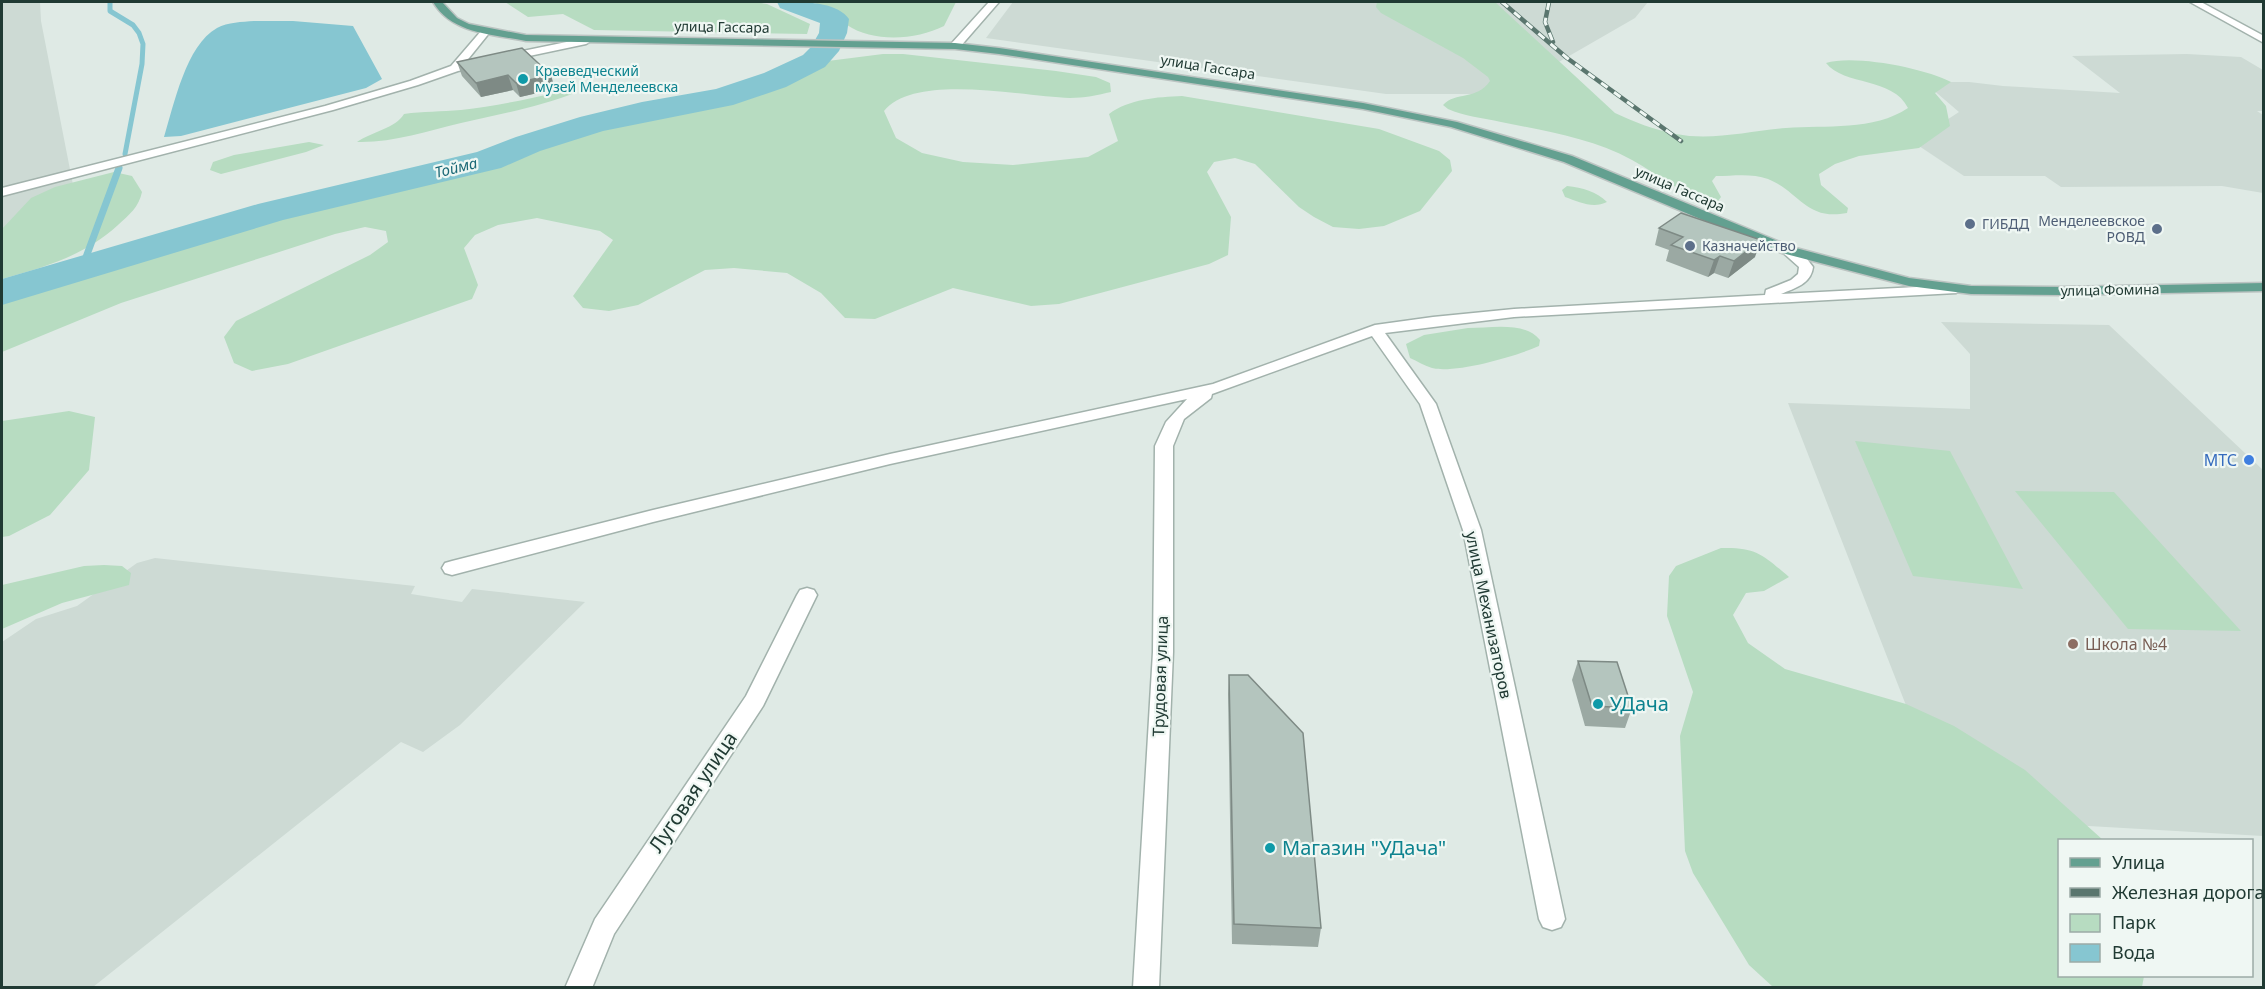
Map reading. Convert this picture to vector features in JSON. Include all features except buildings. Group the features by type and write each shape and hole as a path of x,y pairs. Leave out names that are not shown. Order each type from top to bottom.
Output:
{"main road":[{"name":"улица Гассара","path":"437,2 454,20 485,32 526,38 586,41 955,46 1363,106 1453,124 1568,159 1787,250 1909,282 1956,289"},
{"name":"улица Фомина","path":"1956,289 2063,291 2264,287"}],"street":[{"path":"955,46 994,2"},
{"path":"2195,2 2264,40"},
{"path":"455,68 485,32"},
{"path":"2,192 329,108 414,83 455,68 586,41"},
{"path":"1752,299 1782,289 1805,275 1806,267 1799,258 1787,250"},
{"path":"452,568 822,475 1217,387 1375,330 1433,321 1514,313 1956,289"},
{"name":"улица Механизаторов","path":"1375,330 1428,404 1472,530 1552,919"},
{"name":"Трудовая улица","path":"1146,987 1163,652 1164,446 1171,423 1188,405 1217,387"},
{"name":"Луговая улица","path":"578,987 604,927 754,700 807,595"}],"shaded area":[{"path":"2,2 40,2 41,21 82,231 2,254"},
{"path":"1013,2 1648,2 1635,18 1503,94 1386,94 986,38"},
{"path":"2187,54 2241,57 2263,70 2263,111 2257,111 2263,115 2263,193 2222,186 2061,187 2045,176 1964,176 1913,142 1959,112 1924,82 1969,82 2120,93 2072,56"},
{"name":"Школа №4","path":"1941,322 2109,325 2263,470 2263,836 1950,818 1788,403 1970,409 1970,354"},
{"path":"155,558 415,586 411,594 462,602 472,589 585,602 460,725 423,752 401,742 93,987 2,988 2,642 36,619 77,606 137,563"}],"green space":[{"path":"505,2 755,2 767,4 810,24 807,34 594,30 563,14 528,17"},
{"path":"812,2 956,2 944,26 908,37 882,37 858,31"},
{"path":"1377,2 1495,2 1615,113 1668,132 1689,136 1717,136 1786,128 1865,124 1895,115 1908,108 1901,98 1891,91 1844,75 1826,63 1853,60 1907,67 1951,82 1935,93 1946,106 1950,126 1919,148 1859,156 1835,164 1819,174 1821,185 1848,208 1847,213 1822,213 1812,209 1779,185 1756,176 1716,176 1712,181 1721,197 1718,201 1706,199 1684,191 1632,160 1601,146 1568,136 1448,109 1443,105 1454,98 1479,91 1490,81 1488,77 1463,58 1381,13 1376,7"},
{"path":"883,54 903,54 1056,71 1096,77 1110,83 1111,92 1075,98 944,89 920,92 899,99 884,111 896,138 922,153 963,162 1013,165 1088,157 1118,141 1109,114 1134,102 1182,96 1379,129 1439,151 1450,160 1452,171 1420,211 1384,226 1359,229 1333,227 1314,217 1299,207 1255,164 1235,158 1214,162 1207,172 1231,217 1228,255 1209,264 1059,304 1031,306 953,288 875,319 845,318 821,293 787,273 734,268 705,270 638,305 609,311 583,308 573,296 613,240 600,231 537,218 498,225 475,235 464,248 478,285 472,299 288,364 252,371 234,363 224,337 236,321 370,255 388,242 386,231 365,227 335,234 121,303 2,352 2,297 213,229 335,198 431,180 648,116 718,103 760,90 820,62"},
{"path":"558,92 577,92 534,106 409,136 383,141 357,142 395,123 404,114 454,111"},
{"path":"309,142 324,145 306,152 221,174 210,170 213,162 234,155"},
{"path":"114,172 132,176 142,192 136,206 126,218 105,236 78,253 49,265 2,279 2,229 31,198 55,187"},
{"path":"1567,186 1589,191 1607,202 1591,205 1565,197 1562,190"},
{"path":"1507,327 1526,330 1540,340 1539,346 1501,359 1455,368 1432,368 1410,358 1406,344 1424,335 1468,328"},
{"path":"69,411 95,417 89,470 50,515 9,536 2,537 2,421"},
{"path":"1855,441 1950,451 2023,589 1913,576"},
{"path":"2015,491 2114,492 2241,631 2128,629"},
{"path":"1721,548 1743,549 1759,554 1789,577 1764,591 1746,593 1733,615 1748,643 1785,669 1906,704 1954,726 2025,770 2102,839 2058,839 2058,977 2144,977 2142,987 1773,987 1749,965 1693,873 1685,851 1680,736 1693,692 1667,616 1669,576 1676,566"},
{"path":"84,566 122,566 131,573 129,585 62,603 2,629 2,585"}],"water":[{"path":"293,21 353,26 382,79 366,88 181,136 164,137 189,62 206,36 230,23"}],"waterway":[{"path":"110,2 110,11 133,25 143,44 142,64 125,154"},
{"name":"Тойма","path":"2,292 271,212 488,160 528,144 592,124 642,112 722,98 775,80 814,61 824,51 833,33 835,19 790,2"},
{"path":"82,268 119,168"}],"railway":[{"path":"1502,2 1567,58 1681,141"},
{"path":"1549,2 1545,22 1553,42"}],"place":[{"name":"Краеведческий музей Менделеевска","path":"523,79"},
{"name":"ГИБДД","path":"1970,224"},
{"name":"Менделеевское РОВД","path":"2157,229"},
{"name":"Казначейство","path":"1690,246"},
{"name":"МТС","path":"2249,460"},
{"name":"Школа №4","path":"2073,644"},
{"name":"УДача","path":"1598,704"},
{"name":"Магазин \"УДача\"","path":"1270,848"}]}
